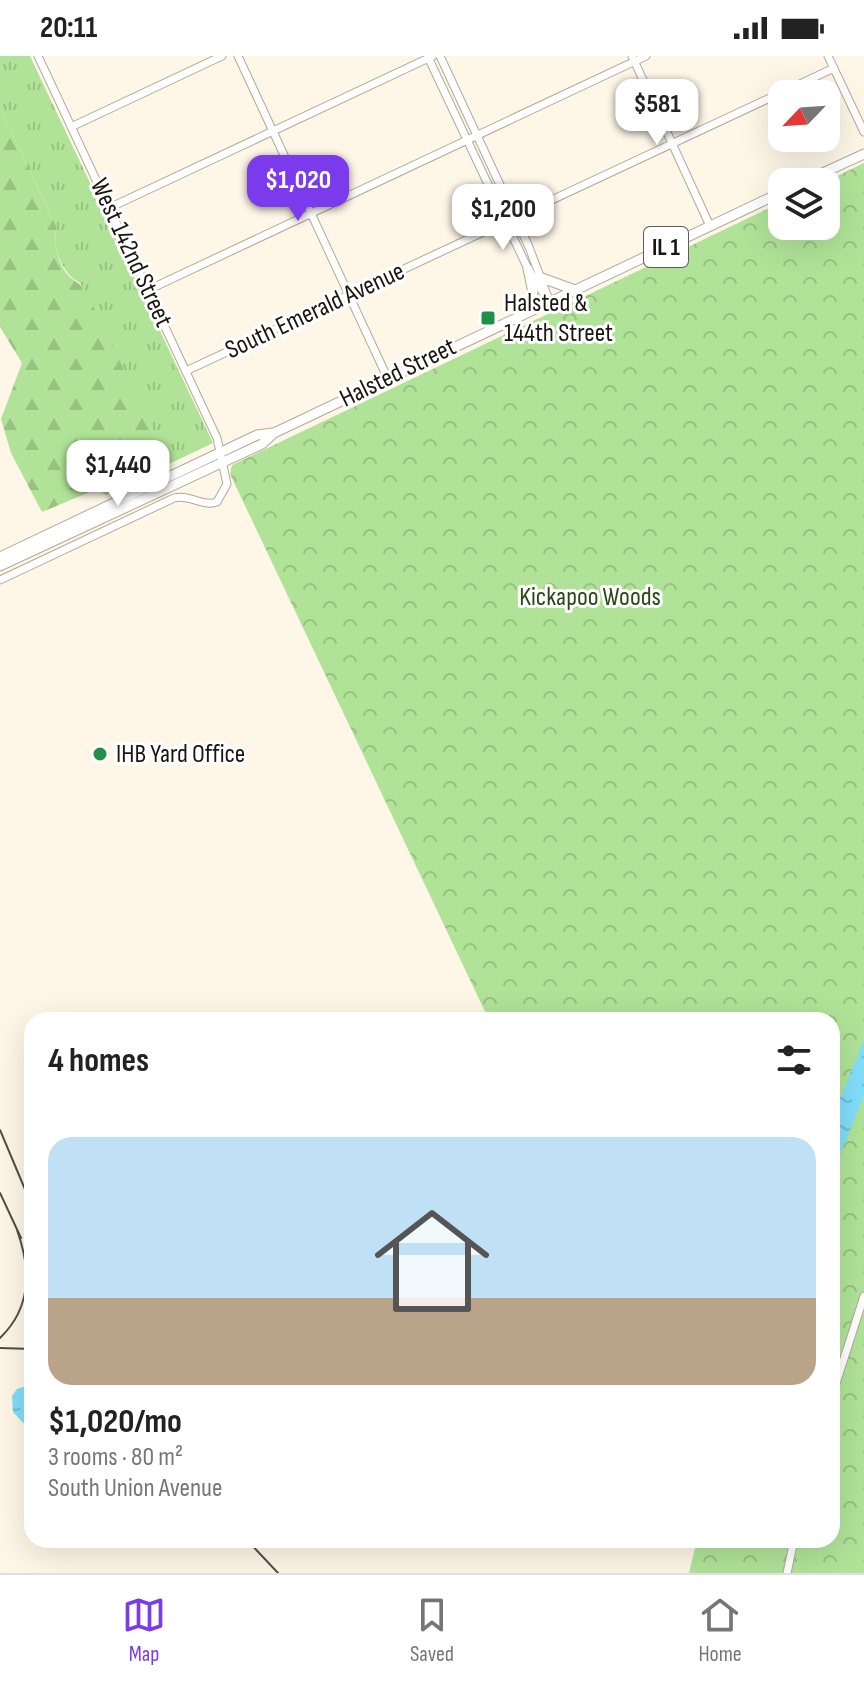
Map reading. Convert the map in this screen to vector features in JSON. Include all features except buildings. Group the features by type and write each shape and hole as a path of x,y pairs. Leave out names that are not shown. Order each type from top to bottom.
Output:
{"main road":[{"path":"834,168 864,154"},
{"name":"Halsted Street","path":"0,566 76,526 222,457 257,435 274,433 768,199"},
{"path":"528,269 533,292 528,312"},
{"path":"542,278 575,290"},
{"name":"Halsted Street","path":"0,557 76,526"}],"street":[{"name":"West 142nd Street","path":"38,56 186,371 222,457"},
{"path":"71,127 222,56"},
{"path":"238,56 387,377"},
{"path":"440,56 515,217 542,278 549,302"},
{"path":"148,290 633,59 646,56"},
{"path":"828,56 864,132"},
{"path":"109,208 430,57 505,222 528,269 549,302"},
{"path":"633,59 710,226"},
{"name":"South Emerald Avenue","path":"186,371 834,68"},
{"path":"0,580 174,498 188,496 207,504 217,502 227,484 222,457"},
{"path":"840,1371 864,1296"},
{"path":"787,1573 792,1548"}],"green space":[{"path":"0,56 30,56 213,443 169,464 80,283 68,273 60,259 56,243 57,228 0,108"},
{"path":"0,108 57,228 56,247 60,262 67,274 86,291 169,464 106,495 97,489 42,512 11,453 1,419 22,363 0,327"},
{"name":"Kickapoo Woods","path":"864,163 864,1573 689,1573 695,1548 840,1548 840,1012 485,1012 230,474 232,465 768,209 768,240 840,240 840,175"}],"water":[{"path":"864,1040 864,1095 840,1155 840,1098"},
{"path":"24,1387 24,1424 13,1412 12,1396 17,1389"}],"railway":[{"path":"0,1130 24,1187"},
{"path":"0,1193 21,1238"},
{"path":"17,1230 24,1254"},
{"path":"0,1338 18,1314 24,1296"},
{"path":"0,1348 24,1349"},
{"path":"255,1548 278,1573"}],"place":[{"name":"Halsted & 144th Street","path":"488,318"},
{"name":"IHB Yard Office","path":"100,754"}]}
